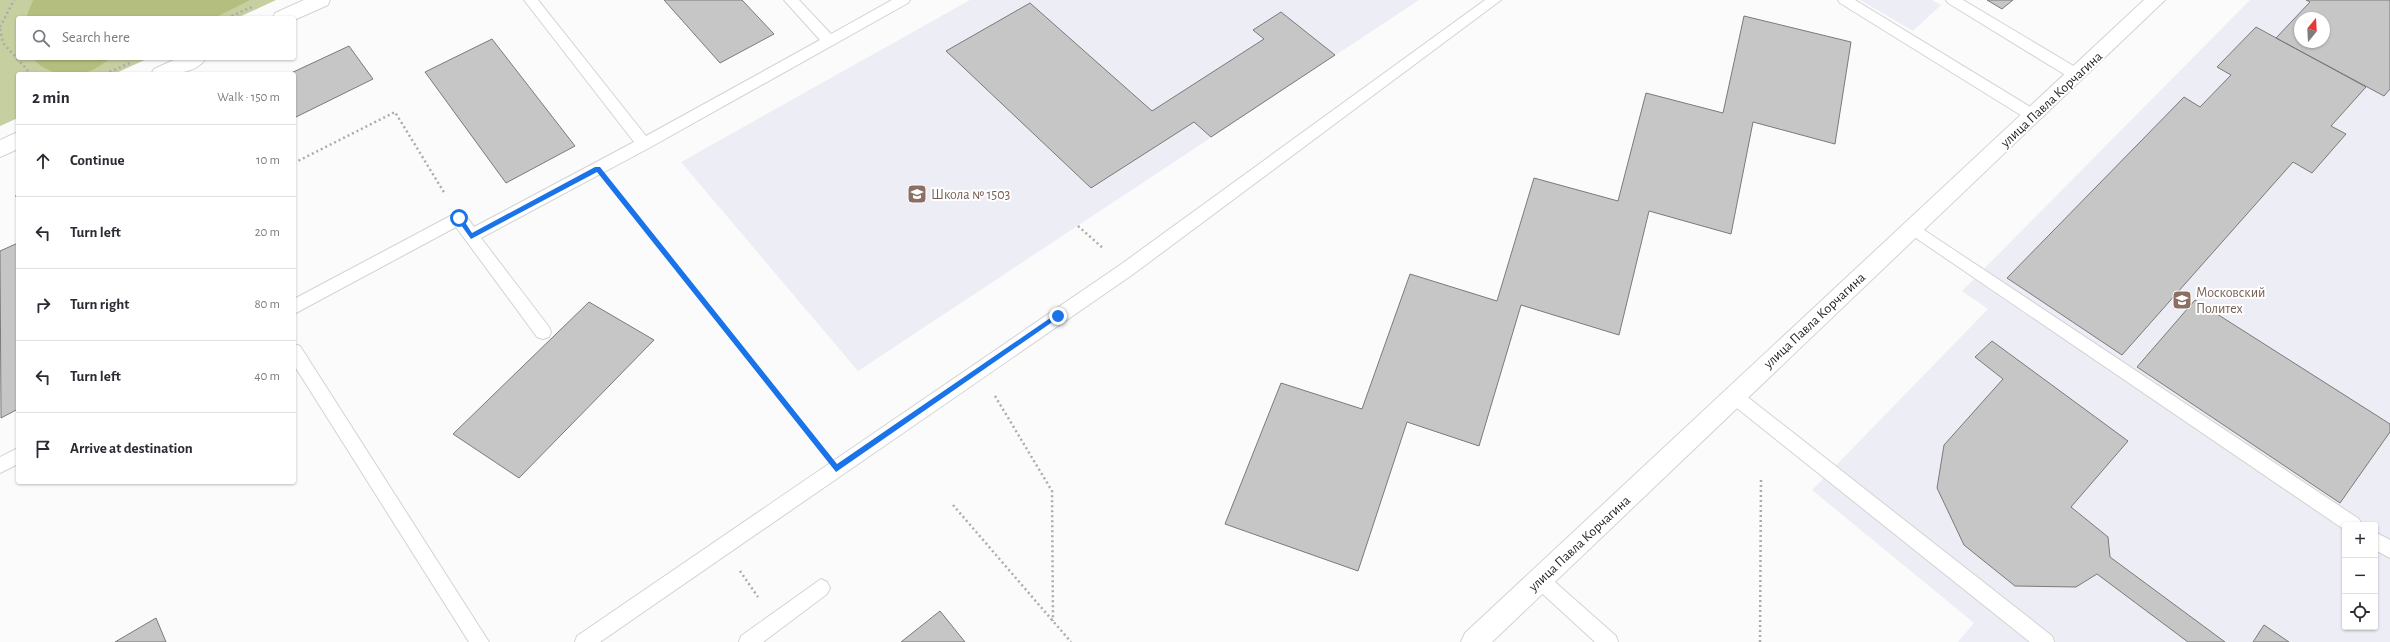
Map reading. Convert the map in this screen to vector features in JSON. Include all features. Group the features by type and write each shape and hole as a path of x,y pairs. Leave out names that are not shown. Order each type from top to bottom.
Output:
{"street":[{"path":"286,16 321,0"},
{"name":"улица Павла Корчагина","path":"1474,642 2032,115 2077,75 2156,0"},
{"path":"165,72 192,60"},
{"path":"0,149 16,141"}],"lane":[{"path":"531,0 644,144"},
{"path":"791,0 829,41"},
{"path":"471,236 644,144 903,0"},
{"path":"584,642 1132,265 1494,0"},
{"path":"1845,0 2032,115"},
{"path":"1953,0 2077,75"},
{"path":"296,306 459,218 543,332"},
{"path":"1912,228 2349,522"},
{"path":"296,354 480,642"},
{"path":"1734,396 2045,642"},
{"path":"0,465 16,457"},
{"path":"2378,542 2390,550"},
{"path":"1540,580 1609,642"},
{"path":"748,642 821,588"}],"path":[{"path":"14,0 0,28 3,44 16,58"},
{"path":"231,16 260,3"},
{"path":"18,60 29,72"},
{"path":"109,72 133,61"},
{"path":"296,162 395,112 459,218"},
{"path":"598,169 836,469"},
{"path":"979,370 1052,491 1053,621"},
{"path":"1760,642 1761,478"},
{"path":"953,505 1071,642"},
{"path":"723,547 776,622"}],"shaded area":[{"name":"Школа № 1503","path":"970,0 1419,0 858,371 681,162"},
{"path":"1860,0 1932,0 1941,5 1913,31"},
{"path":"2250,0 2390,0 2390,642 1958,642 1974,623 1812,490 1988,309 1962,291"}],"green space":[{"path":"0,0 276,0 241,16 16,16 16,60 145,60 118,72 16,72 16,119 0,126"},
{"path":"33,0 250,0 218,16 27,16"},
{"path":"35,60 109,60 87,72 55,72 42,67"}],"building":[{"path":"664,0 742,0 774,34 720,63"},
{"path":"1987,0 2013,0 2002,9"},
{"path":"2306,0 2390,0 2390,89 2384,96 2295,48 2330,48 2330,12 2301,12 2310,2"},
{"path":"1030,3 1152,111 1264,39 1253,30 1281,12 1335,55 1211,137 1194,122 1091,188 946,51"},
{"path":"1744,16 1851,42 1835,144 1753,122 1731,234 1649,211 1619,335 1521,305 1479,446 1407,422 1358,571 1225,524 1281,383 1362,409 1410,274 1497,301 1534,178 1618,201 1646,93 1723,113"},
{"path":"2294,19 2294,48 2276,38"},
{"path":"2256,27 2366,87 2331,126 2346,134 2312,173 2293,162 2122,355 2007,278 2184,97 2200,107 2231,75 2217,67"},
{"path":"492,39 575,146 506,183 425,72"},
{"path":"349,46 373,79 296,117 296,72 293,72"},
{"path":"16,244 16,410 1,418 0,251"},
{"path":"2195,300 2390,424 2390,432 2340,503 2137,367"},
{"path":"589,302 654,340 519,478 453,434"},
{"path":"1992,341 2128,441 2071,507 2108,537 2110,557 2225,642 2188,642 2097,574 2076,587 2015,586 1964,545 1937,488 1944,445 2003,379 1975,357"},
{"path":"940,611 965,642 901,642"},
{"path":"156,618 166,642 115,642"},
{"path":"2264,625 2289,642 2253,642"}],"place":[{"name":"Школа № 1503","path":"917,194"},
{"name":"Московский Политех","path":"2182,300"}],"route":[{"path":"459,218 471,236 598,169 836,469 1058,316"}]}
